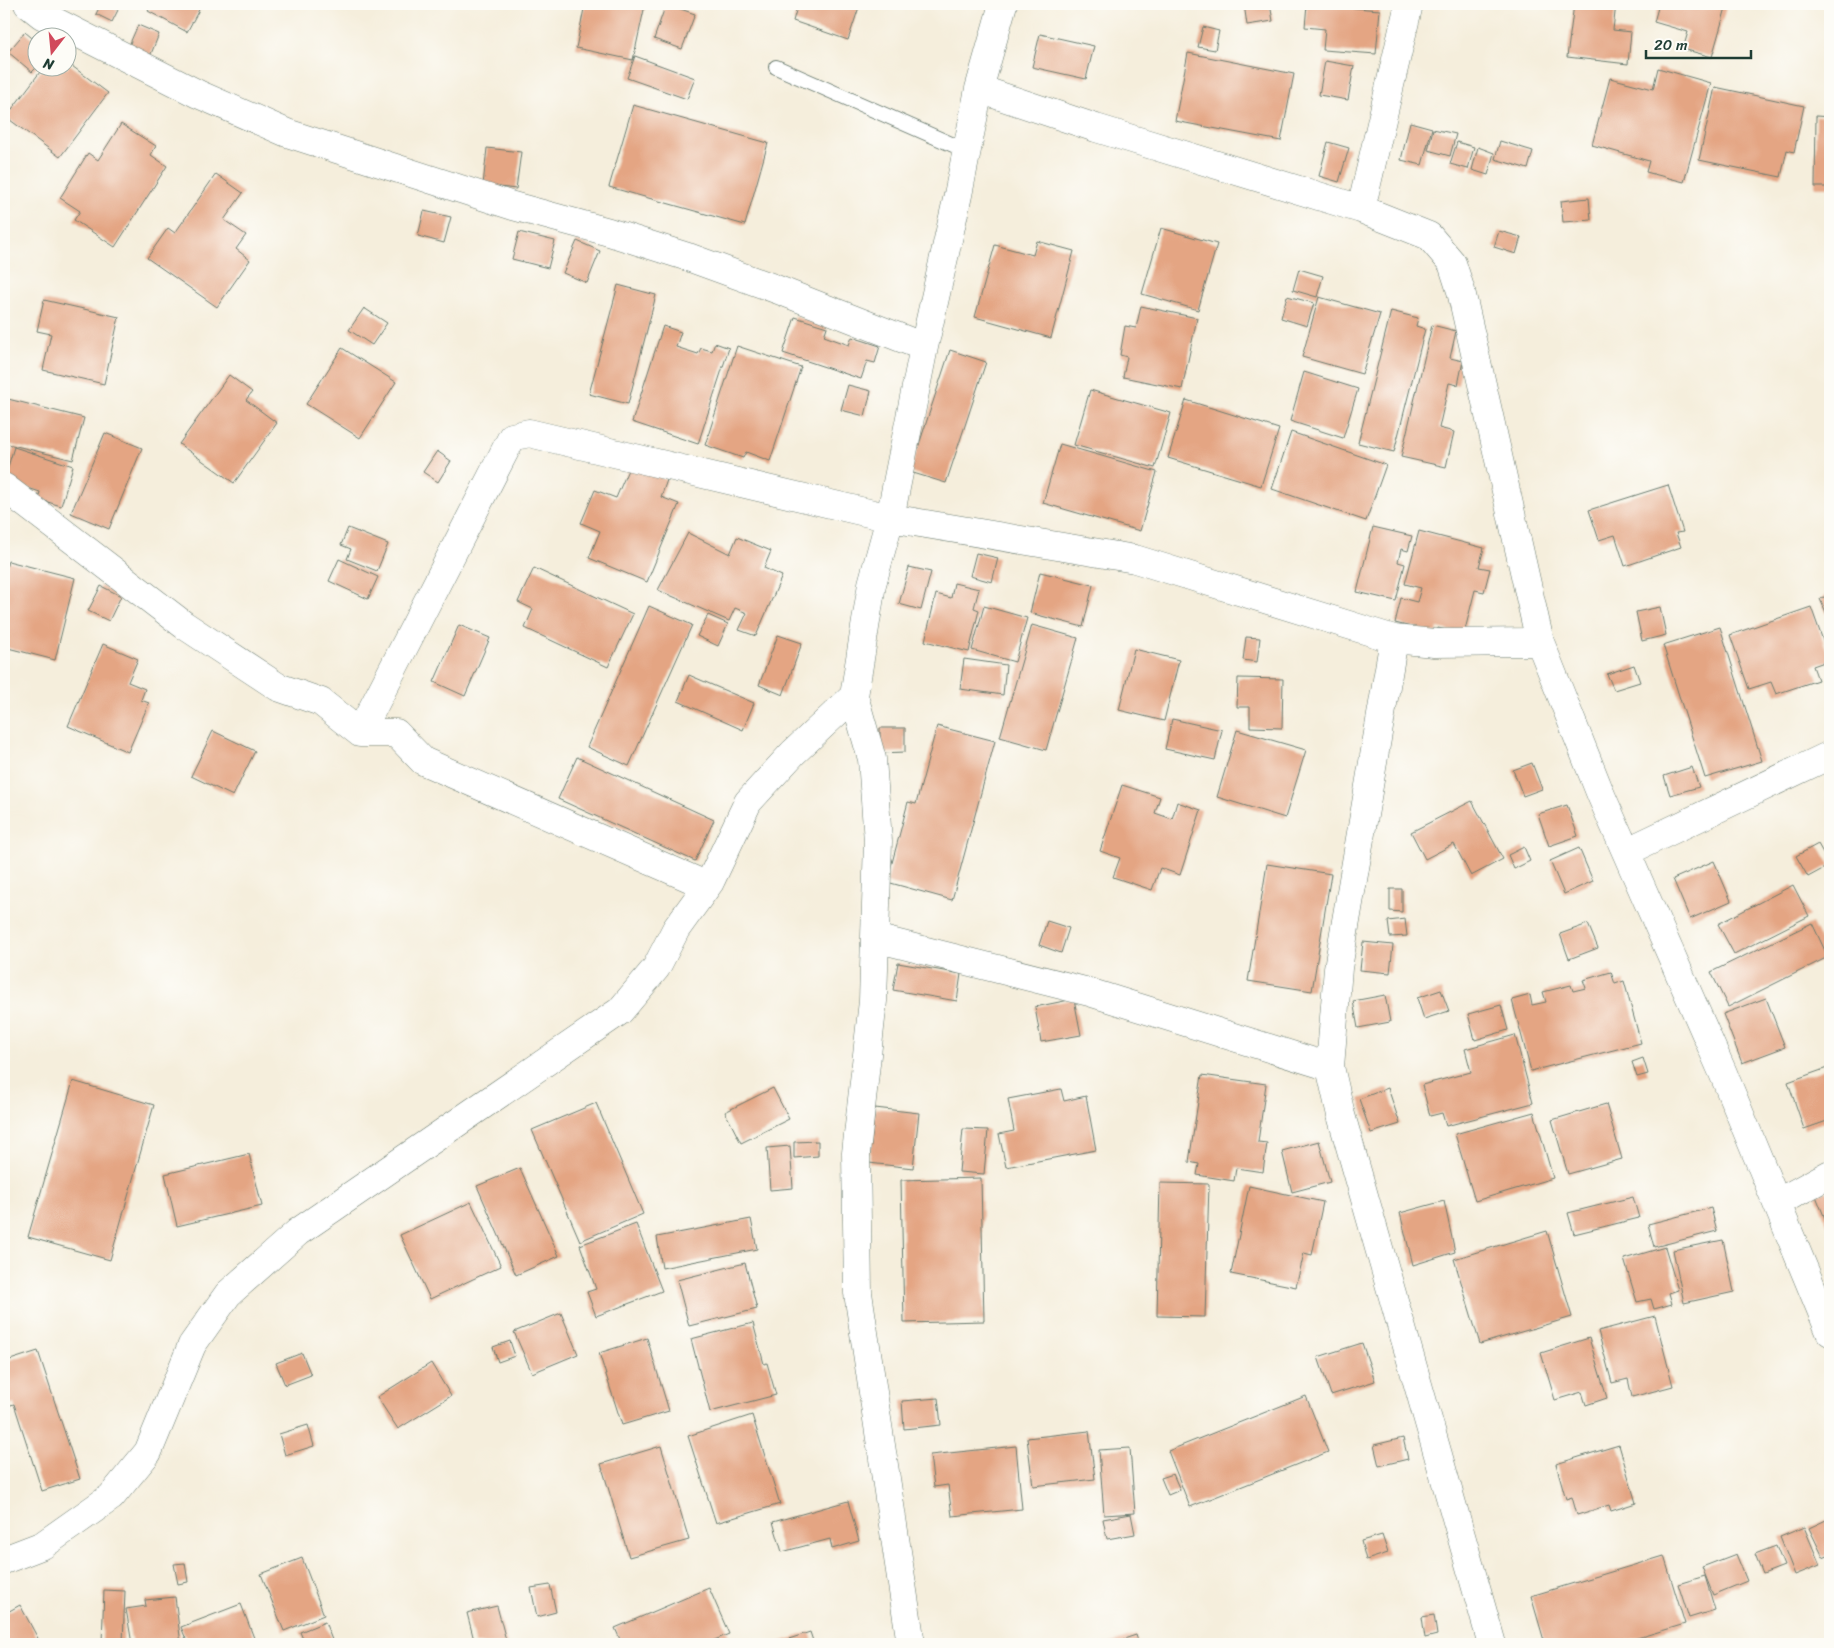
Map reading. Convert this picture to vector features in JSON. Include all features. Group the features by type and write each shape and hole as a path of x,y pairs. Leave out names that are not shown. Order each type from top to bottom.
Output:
{"street":[{"path":"28,4 42,15 198,94 287,133 513,206 609,232 688,257 924,347"},
{"path":"911,1644 858,1293 856,1153 873,1001 878,841 872,759 854,696 872,584 890,518 979,89 1003,4"},
{"path":"1362,209 1409,4"},
{"path":"979,89 1096,128 1362,209 1429,236 1452,263 1463,300 1540,642 1601,795 1828,1319"},
{"path":"360,732 512,437 530,432 890,518 1135,558 1394,639 1434,643 1540,642"},
{"path":"4,488 184,625 278,687 321,702 360,732 396,732 423,762 701,883 710,882"},
{"path":"1394,639 1338,968 1330,1067 1341,1115 1492,1644"},
{"path":"4,1560 43,1545 111,1497 148,1452 192,1345 228,1294 298,1232 620,1011 656,968 676,929 710,882 748,802 793,753 854,696"},
{"path":"1626,852 1830,755"},
{"path":"875,938 1089,992 1330,1067"},
{"path":"1777,1203 1830,1174"}],"lane":[{"path":"776,67 967,151"}],"building":[{"path":"101,4 106,4 118,10 112,22 96,14"},
{"path":"152,4 202,4 187,32 148,11"},
{"path":"585,4 645,5 633,60 576,48"},
{"path":"666,4 695,14 682,49 654,39"},
{"path":"798,4 860,4 848,40 793,21"},
{"path":"1244,4 1270,4 1273,21 1247,25"},
{"path":"1307,4 1380,10 1376,54 1323,50 1325,29 1305,27"},
{"path":"1574,4 1616,4 1613,30 1631,32 1628,64 1567,57"},
{"path":"1659,4 1727,4 1712,57 1683,49 1688,32 1654,22"},
{"path":"138,25 159,34 149,59 127,50"},
{"path":"1203,27 1219,31 1215,50 1198,47"},
{"path":"25,32 28,35 28,69 8,52"},
{"path":"1040,34 1094,46 1086,79 1032,67"},
{"path":"1188,53 1294,74 1281,141 1175,121"},
{"path":"635,56 695,78 687,99 627,78"},
{"path":"1325,61 1354,66 1348,100 1319,95"},
{"path":"1658,68 1711,83 1684,182 1646,172 1649,161 1592,145 1610,78 1653,89"},
{"path":"78,70 108,93 60,157 6,117 35,78 78,78"},
{"path":"1715,87 1804,106 1794,152 1787,150 1781,177 1699,160"},
{"path":"633,105 768,143 745,225 609,187"},
{"path":"1816,116 1830,117 1830,187 1815,187"},
{"path":"1410,122 1432,128 1422,165 1401,160"},
{"path":"121,124 156,146 151,155 167,166 115,247 74,220 80,211 60,198 88,153 98,160"},
{"path":"1433,129 1456,134 1450,156 1428,150"},
{"path":"1500,141 1533,151 1528,169 1495,159"},
{"path":"1328,142 1349,148 1339,182 1319,176"},
{"path":"1457,142 1474,147 1468,169 1450,164"},
{"path":"1478,147 1494,153 1488,175 1472,170"},
{"path":"487,148 521,152 516,189 483,185"},
{"path":"216,174 243,193 224,220 246,235 236,249 250,260 217,307 147,258 168,228 175,233"},
{"path":"1589,198 1591,220 1563,222 1561,201"},
{"path":"424,211 451,217 444,243 418,236"},
{"path":"1161,228 1217,244 1198,310 1142,294"},
{"path":"1499,231 1521,237 1516,254 1494,247"},
{"path":"519,232 555,241 548,268 512,259"},
{"path":"577,241 600,251 587,283 563,273"},
{"path":"1037,241 1074,251 1051,338 975,317 995,245 1033,255"},
{"path":"1299,269 1323,276 1317,297 1293,290"},
{"path":"618,285 656,295 628,404 589,394"},
{"path":"1287,296 1314,303 1307,326 1281,318"},
{"path":"1319,297 1380,314 1362,374 1302,357"},
{"path":"44,300 119,317 104,384 43,370 51,334 37,331"},
{"path":"1141,306 1197,318 1182,389 1123,377 1127,357 1120,355 1125,326 1136,328"},
{"path":"364,308 387,323 372,345 349,330"},
{"path":"1391,311 1418,318 1416,326 1425,329 1394,452 1358,443"},
{"path":"795,317 827,327 824,336 849,345 852,337 880,346 875,363 867,361 861,379 783,353"},
{"path":"1432,325 1456,331 1450,358 1463,361 1458,385 1449,383 1439,428 1454,432 1446,467 1401,457"},
{"path":"663,326 681,332 676,347 698,354 701,348 712,351 715,343 729,348 698,444 632,422"},
{"path":"737,346 801,367 770,461 746,452 743,458 705,445"},
{"path":"342,348 396,382 360,438 306,404"},
{"path":"950,350 986,362 946,483 910,472"},
{"path":"1304,372 1358,389 1343,438 1290,421"},
{"path":"229,375 252,392 246,400 277,423 234,483 179,444"},
{"path":"848,385 871,391 865,416 841,410"},
{"path":"1090,390 1171,413 1155,468 1074,445"},
{"path":"4,398 84,418 73,460 4,443"},
{"path":"1186,400 1279,429 1261,486 1168,458"},
{"path":"1291,432 1386,465 1366,521 1272,489"},
{"path":"105,433 142,448 109,529 71,513"},
{"path":"1060,444 1157,472 1140,531 1043,503"},
{"path":"14,447 73,466 61,506 38,499 40,492 4,480"},
{"path":"437,451 451,461 438,482 423,472"},
{"path":"630,465 667,480 661,497 679,504 647,582 589,558 600,531 581,523 595,490 616,498"},
{"path":"1668,485 1683,532 1676,533 1681,547 1625,566 1615,535 1599,540 1589,510"},
{"path":"1373,527 1412,536 1408,551 1401,549 1398,562 1405,564 1396,601 1357,592"},
{"path":"348,528 388,544 377,571 347,559 351,549 341,545"},
{"path":"1419,531 1484,548 1479,567 1490,569 1484,592 1475,590 1464,634 1438,628 1436,633 1395,623 1401,598 1417,602 1421,588 1405,584"},
{"path":"688,533 730,554 737,537 771,551 764,568 782,576 756,636 739,630 747,613 735,608 729,621 658,590"},
{"path":"976,553 998,558 992,582 970,576"},
{"path":"339,559 378,577 368,599 329,581"},
{"path":"8,561 75,578 55,660 4,647 4,576"},
{"path":"909,567 931,572 921,610 899,604"},
{"path":"534,568 633,614 608,667 525,628 533,609 518,602"},
{"path":"1040,572 1093,585 1083,627 1030,613"},
{"path":"954,583 979,589 974,608 979,610 969,652 925,641 936,594 951,598"},
{"path":"101,586 121,596 109,621 88,611"},
{"path":"1830,594 1830,621 1820,599"},
{"path":"649,606 692,625 629,766 587,747"},
{"path":"984,606 1027,618 1015,662 972,650"},
{"path":"1660,607 1666,635 1642,641 1636,612"},
{"path":"1811,607 1830,660 1813,666 1818,680 1776,694 1771,682 1749,689 1730,635"},
{"path":"708,615 728,624 718,646 697,636"},
{"path":"459,625 490,638 465,696 434,682"},
{"path":"1032,625 1078,638 1046,750 1000,737"},
{"path":"1720,627 1762,761 1705,778 1663,645"},
{"path":"778,635 802,643 783,695 759,685"},
{"path":"1246,637 1260,638 1257,662 1243,660"},
{"path":"103,644 138,659 128,682 145,689 141,700 149,703 128,752 68,726"},
{"path":"1134,649 1179,660 1164,721 1119,710"},
{"path":"964,659 1006,665 1003,695 960,689"},
{"path":"1634,665 1640,682 1614,690 1607,674"},
{"path":"689,675 754,703 743,730 678,701"},
{"path":"1238,678 1283,679 1282,728 1250,727 1250,707 1237,707"},
{"path":"1172,719 1222,730 1215,760 1165,749"},
{"path":"937,726 995,741 952,900 887,882 908,802 916,804"},
{"path":"880,728 905,728 905,752 880,753"},
{"path":"1237,730 1306,750 1285,818 1217,797"},
{"path":"213,731 255,751 233,796 191,776"},
{"path":"577,757 714,820 695,861 558,799"},
{"path":"1532,763 1542,789 1523,796 1513,770"},
{"path":"1692,767 1699,787 1670,795 1664,776"},
{"path":"1122,785 1160,797 1155,813 1172,819 1177,802 1201,810 1180,875 1160,868 1152,890 1113,877 1120,858 1100,851"},
{"path":"1472,801 1503,859 1471,876 1454,844 1425,859 1411,832"},
{"path":"1567,805 1578,836 1549,846 1538,814"},
{"path":"1818,844 1830,865 1808,877 1796,856"},
{"path":"1524,847 1530,861 1514,869 1508,855"},
{"path":"1579,848 1593,881 1564,894 1550,861"},
{"path":"1714,861 1731,901 1690,919 1673,879"},
{"path":"1267,864 1331,874 1312,991 1248,981"},
{"path":"1793,885 1809,916 1734,954 1718,924"},
{"path":"1390,889 1402,889 1402,912 1390,911"},
{"path":"1405,919 1407,936 1390,937 1388,921"},
{"path":"1047,921 1069,928 1061,953 1039,945"},
{"path":"1812,923 1828,957 1728,1007 1711,972"},
{"path":"1588,924 1598,948 1569,959 1560,934"},
{"path":"1363,942 1393,945 1390,973 1360,970"},
{"path":"898,963 961,974 957,1001 893,990"},
{"path":"1611,972 1615,984 1624,981 1641,1043 1531,1071 1512,1000 1530,995 1532,1005 1546,1002 1543,992 1571,985 1573,991 1586,988 1583,980"},
{"path":"1441,990 1449,1011 1424,1019 1417,998"},
{"path":"1385,995 1390,1022 1358,1028 1353,1001"},
{"path":"1766,998 1785,1047 1742,1063 1723,1014"},
{"path":"1074,999 1081,1035 1041,1042 1035,1007"},
{"path":"1501,1005 1508,1030 1475,1040 1468,1014"},
{"path":"1515,1035 1533,1103 1446,1126 1442,1113 1430,1116 1422,1085 1471,1072 1465,1049"},
{"path":"1643,1058 1648,1074 1637,1077 1632,1062"},
{"path":"1830,1067 1830,1120 1804,1129 1788,1082"},
{"path":"1202,1075 1266,1084 1258,1142 1267,1143 1263,1172 1236,1168 1234,1181 1197,1175 1199,1164 1189,1162"},
{"path":"73,1081 154,1105 110,1260 28,1237"},
{"path":"773,1088 789,1119 741,1143 725,1112"},
{"path":"1388,1088 1400,1124 1371,1133 1359,1099"},
{"path":"1061,1089 1064,1101 1086,1096 1096,1150 1006,1167 999,1134 1014,1131 1008,1099"},
{"path":"596,1103 643,1214 580,1241 532,1130"},
{"path":"1606,1104 1622,1159 1568,1174 1552,1120"},
{"path":"875,1108 919,1113 913,1168 869,1163"},
{"path":"1534,1112 1553,1178 1475,1201 1455,1134"},
{"path":"963,1129 988,1130 984,1174 959,1172"},
{"path":"818,1141 818,1156 794,1158 794,1142"},
{"path":"1319,1141 1330,1182 1292,1192 1282,1151"},
{"path":"790,1146 793,1188 770,1190 767,1148"},
{"path":"249,1154 262,1206 177,1226 165,1174"},
{"path":"520,1168 559,1256 516,1275 477,1186"},
{"path":"981,1178 984,1321 904,1323 901,1180"},
{"path":"1160,1183 1209,1184 1205,1317 1157,1316"},
{"path":"1249,1186 1323,1202 1312,1255 1304,1253 1296,1287 1231,1274"},
{"path":"1830,1190 1830,1231 1816,1196"},
{"path":"1633,1197 1639,1218 1574,1234 1568,1213"},
{"path":"1444,1201 1455,1252 1413,1265 1400,1213"},
{"path":"471,1202 501,1266 430,1299 400,1235"},
{"path":"1711,1208 1717,1231 1654,1247 1648,1224"},
{"path":"751,1219 757,1249 662,1268 657,1237"},
{"path":"636,1224 662,1291 596,1316 587,1292 596,1289 580,1245"},
{"path":"1547,1231 1572,1317 1480,1344 1454,1259"},
{"path":"1723,1240 1734,1292 1684,1303 1673,1250"},
{"path":"1665,1247 1678,1290 1669,1293 1672,1304 1654,1309 1651,1299 1637,1302 1624,1259"},
{"path":"745,1263 757,1309 689,1326 677,1280"},
{"path":"561,1313 578,1354 532,1373 514,1332"},
{"path":"1655,1316 1673,1386 1632,1397 1628,1379 1612,1383 1598,1331"},
{"path":"753,1323 764,1364 767,1363 776,1395 710,1412 691,1339"},
{"path":"647,1338 669,1411 622,1425 599,1353"},
{"path":"1589,1338 1607,1398 1586,1405 1582,1392 1555,1400 1541,1353"},
{"path":"510,1341 515,1356 498,1362 493,1347"},
{"path":"1362,1343 1375,1381 1331,1395 1318,1357"},
{"path":"38,1351 80,1479 42,1491 14,1404 4,1407 4,1362"},
{"path":"302,1353 311,1375 285,1385 276,1363"},
{"path":"431,1363 451,1396 398,1429 377,1397"},
{"path":"1306,1396 1328,1452 1190,1507 1168,1451"},
{"path":"938,1398 941,1425 904,1429 902,1401"},
{"path":"752,1415 780,1504 716,1523 688,1436"},
{"path":"308,1425 314,1446 285,1455 279,1434"},
{"path":"1089,1431 1095,1479 1033,1486 1027,1438"},
{"path":"1403,1438 1408,1459 1379,1466 1374,1445"},
{"path":"1619,1445 1636,1503 1611,1511 1609,1505 1577,1515 1572,1497 1566,1499 1556,1464"},
{"path":"661,1446 689,1540 629,1557 601,1464"},
{"path":"1016,1446 1022,1509 952,1516 948,1485 934,1487 930,1455"},
{"path":"1130,1448 1135,1513 1104,1515 1099,1450"},
{"path":"1173,1474 1180,1490 1168,1495 1161,1478"},
{"path":"848,1501 859,1541 832,1549 830,1539 782,1552 773,1522"},
{"path":"1131,1514 1135,1534 1107,1539 1103,1519"},
{"path":"1826,1520 1830,1528 1830,1554 1823,1557 1809,1528"},
{"path":"1804,1527 1820,1565 1795,1575 1780,1537"},
{"path":"1382,1535 1388,1553 1366,1560 1361,1541"},
{"path":"1776,1546 1784,1566 1763,1574 1755,1554"},
{"path":"1736,1554 1747,1581 1713,1595 1702,1567"},
{"path":"1664,1556 1685,1624 1617,1644 1545,1644 1531,1596"},
{"path":"302,1558 324,1615 284,1631 261,1574"},
{"path":"185,1563 188,1582 178,1584 174,1564"},
{"path":"1705,1576 1715,1610 1689,1618 1678,1584"},
{"path":"550,1585 556,1612 537,1617 531,1588"},
{"path":"709,1588 729,1634 705,1644 622,1644 615,1628"},
{"path":"104,1590 125,1591 123,1643 102,1642"},
{"path":"175,1597 181,1644 132,1644 126,1609 146,1606 145,1600"},
{"path":"241,1604 254,1638 238,1644 188,1644 181,1627"},
{"path":"20,1605 41,1644 4,1644 4,1614"},
{"path":"497,1606 507,1644 475,1644 467,1613"},
{"path":"1434,1615 1437,1635 1425,1638 1422,1617"},
{"path":"325,1622 332,1640 321,1644 305,1644 300,1632"},
{"path":"810,1632 814,1644 774,1644"},
{"path":"1136,1635 1139,1644 1109,1644"}]}
